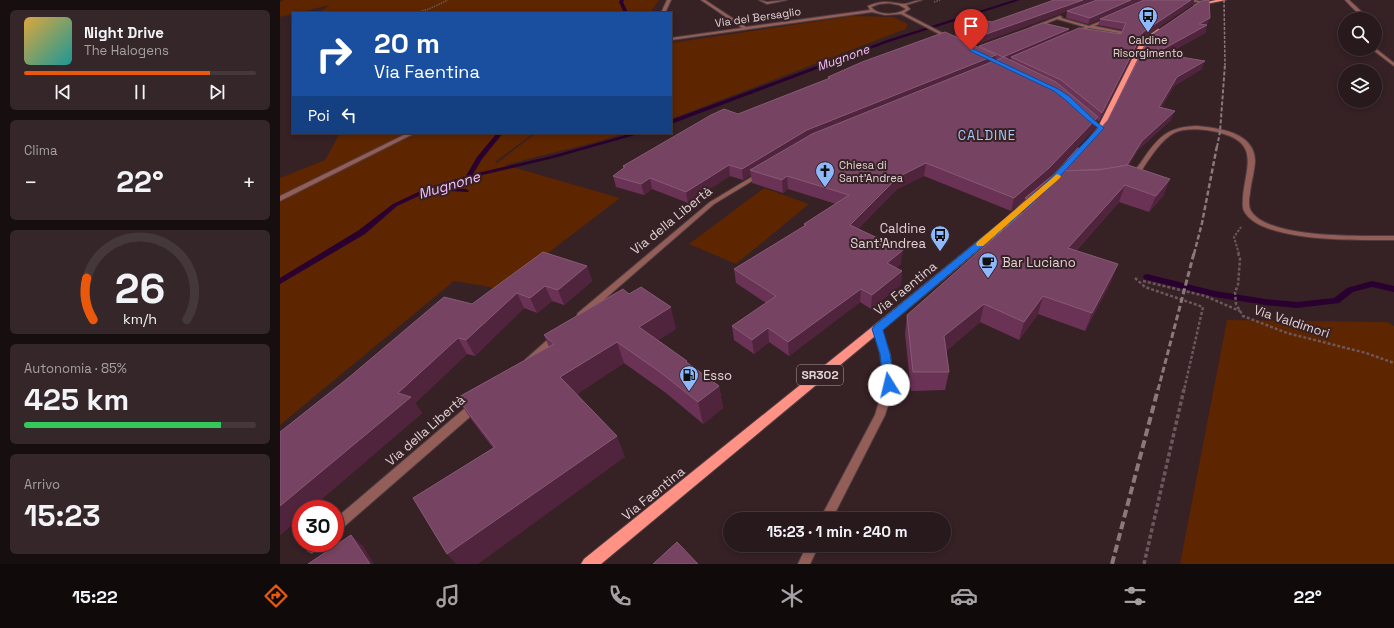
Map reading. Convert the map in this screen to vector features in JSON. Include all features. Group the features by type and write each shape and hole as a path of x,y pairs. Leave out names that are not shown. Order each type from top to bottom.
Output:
{"main road":[{"path":"1192,8 1204,3 1224,0"},
{"name":"Via Faentina","path":"589,564 1054,184 1099,126 1144,41 1164,27"}],"street":[{"path":"663,12 669,0"},
{"path":"703,0 746,28"},
{"path":"761,0 767,3 785,0"},
{"path":"869,0 877,3 895,3 904,5 920,0"},
{"path":"1190,0 1204,3"},
{"path":"1347,0 1360,12"},
{"path":"872,11 869,7 877,3"},
{"path":"901,13 908,9 904,5"},
{"name":"Via del Bersaglio","path":"672,39 872,11 883,14 901,13"},
{"path":"901,13 955,41"},
{"path":"1028,29 1063,16"},
{"path":"1056,18 1089,27 1122,32 1117,39 1103,37"},
{"path":"1070,33 1077,32 1110,18"},
{"path":"1042,24 1049,25"},
{"path":"1077,32 1083,34"},
{"path":"1382,55 1394,65"},
{"path":"1123,178 1137,172 1161,140 1176,130 1196,128 1230,134 1244,141 1251,153 1252,160 1246,205 1247,212 1255,220 1265,226 1290,233 1346,237 1394,238"},
{"path":"280,199 410,134"},
{"name":"Via della Libertà","path":"574,321 712,203 764,171"},
{"path":"830,512 880,415 889,385 885,354 877,329"},
{"path":"520,368 562,332"},
{"name":"Via della Libertà","path":"344,519 484,399"},
{"path":"804,564 810,552"}],"path":[{"path":"418,12 448,0"},
{"name":"Via Valdimori","path":"1247,212 1244,223 1234,237 1240,259 1238,284 1235,292 1236,304 1243,316 1287,333 1366,353 1394,363"},
{"path":"1135,278 1145,287 1203,307 1144,564"},
{"path":"1143,280 1204,296 1240,311"}],"shaded area":[{"path":"284,0 659,0 651,12 320,12 330,5 301,12 292,12 292,14 280,17 280,2"},
{"path":"852,16 893,17 908,24 906,29 672,119 672,43"},
{"path":"339,134 533,134 495,162 497,163 535,134 623,134 505,165 620,198 501,289 454,281 280,425 280,178 325,160"},
{"path":"764,188 809,204 736,264 689,244"},
{"path":"1227,320 1387,322 1394,326 1394,564 1180,564"}],"building":[{"path":"1054,0 1083,0 972,39 955,31 987,21 992,22"},
{"path":"1097,0 1131,0 1090,18 1067,11"},
{"path":"1144,0 1191,0 1143,32 1102,113 1061,80 1011,57 1079,28 1121,34 1126,23 1100,19"},
{"path":"1209,0 1210,18 1199,24 1207,25 1156,53 1205,61 1177,77 1159,107 1175,111 1142,141 1127,165 1106,169 1063,171 1108,120 1150,36 1201,1"},
{"path":"1043,23 1069,29 1003,57 979,46"},
{"path":"945,32 996,55 807,130 742,169 729,165 686,192 650,178 641,184 613,176 625,167 623,166 724,109 738,114 830,78 828,77 862,62"},
{"path":"1004,57 1056,82 1098,117 1049,168 1014,198 926,163 898,177 850,225 903,250 887,263 902,271 872,295 861,289 788,342 768,328 752,340 732,326 776,296 734,269 806,225 804,224 849,195 787,176 782,180 750,170 812,134"},
{"path":"1128,165 1170,179 1156,196 1125,185 1068,248 1118,264 1092,313 1043,296 1024,322 984,304 944,336 949,372 913,372 907,315 1035,202 1025,198 1058,171 1098,170"},
{"path":"543,252 587,266 558,290 545,286 530,298 517,293 466,340 458,338 398,393 411,397 280,506 280,432 347,379 444,297 472,304"},
{"path":"641,287 671,307 639,327 719,386 698,402 660,372 617,342 560,377 617,436 447,554 413,498 495,447 457,398 554,344 544,335 623,289 629,294"},
{"path":"351,535 370,564 308,564 326,552 344,552 344,540"},
{"path":"677,542 698,564 653,564"}],"waterway":[{"path":"622,0 621,2 626,12"},
{"name":"Mugnone","path":"672,122 888,41 1018,0"},
{"path":"468,177 479,158 499,134"},
{"name":"Mugnone","path":"468,177 552,157 635,134"},
{"name":"Mugnone","path":"280,281 362,232 395,205 429,189 468,177"},
{"path":"435,189 466,191"},
{"path":"1147,277 1215,294 1265,302 1297,305 1336,301 1350,290 1372,284 1394,289"}],"railway":[{"path":"1224,0 1225,64"},
{"path":"1217,147 1220,132 1225,64"},
{"path":"1194,254 1202,223 1217,146"},
{"path":"1158,390 1194,253"},
{"path":"1112,564 1158,389"}],"slow traffic":[{"path":"980,244 1050,184 1057,176"}],"place":[{"name":"Caldine Risorgimento","path":"1148,33"},
{"name":"Chiesa di Sant'Andrea","path":"825,188"},
{"name":"Caldine Sant'Andrea","path":"940,252"},
{"name":"Bar Luciano","path":"988,279"},
{"name":"Esso","path":"689,392"}],"district":[{"name":"CALDINE","path":"987,135"}],"route":[{"path":"889,385 885,354 877,329 1008,221 1050,184 1101,128 1067,97 1056,90 971,50"}]}
